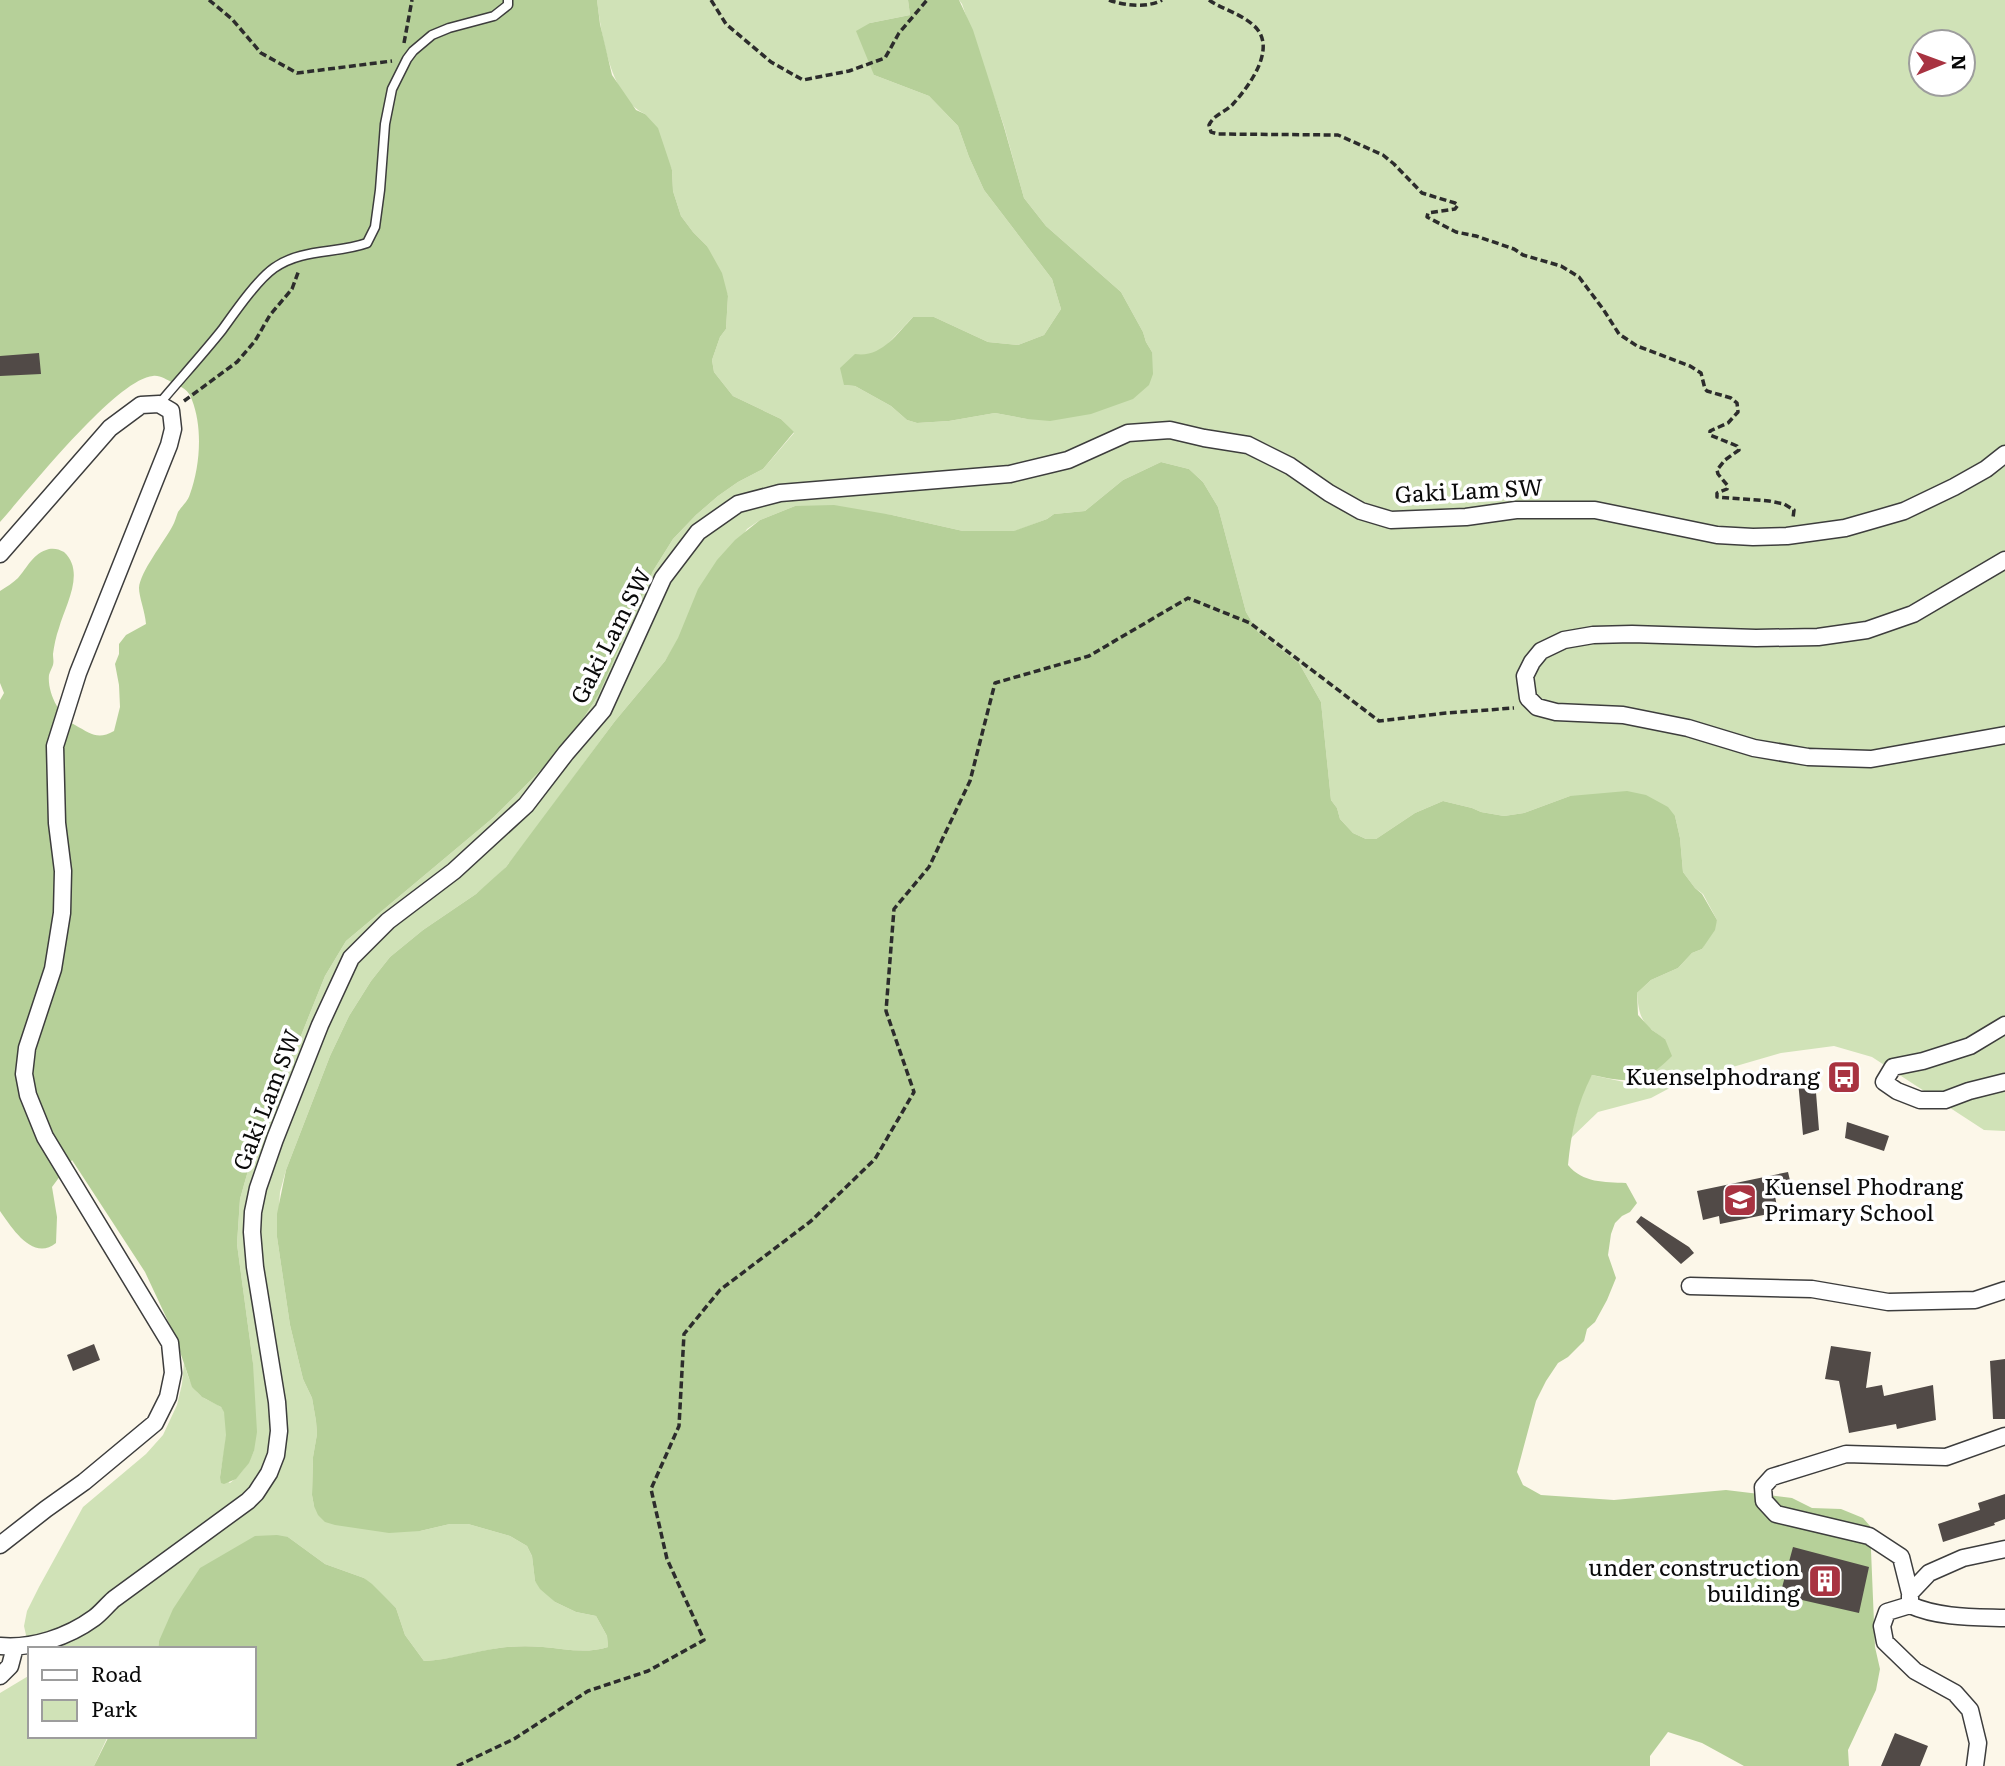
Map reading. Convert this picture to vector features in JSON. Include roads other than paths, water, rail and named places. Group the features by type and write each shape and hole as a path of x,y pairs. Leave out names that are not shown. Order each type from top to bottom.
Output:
{"street":[{"path":"0,554 110,428 141,405 165,407 173,429 169,445 78,673 55,746 57,823 63,871 62,913 52,969 27,1048 24,1074 28,1095 45,1137 170,1343 173,1373 169,1397 155,1423 85,1482 0,1545"},
{"name":"Gaki Lam SW","path":"7,1647 43,1643 94,1618 114,1599 248,1501 265,1481 276,1455 279,1417 255,1268 253,1212 258,1188 279,1128 320,1025 351,958 388,921 454,871 526,805 566,752 603,710 663,578 698,533 738,504 780,493 1010,474 1068,460 1128,433 1170,430 1248,445 1290,466 1361,511 1391,520 1466,517 1516,510 1595,509 1717,535 1790,536 1845,528 1904,511 1986,469 2005,454"},
{"path":"2005,560 1913,614 1867,630 1818,638 1593,635 1564,640 1541,651 1525,676 1528,698 1537,707 1556,712 1623,715 1688,728 1754,748 1808,757 1871,759 2005,735"},
{"path":"2005,1025 1970,1046 1893,1068 1884,1082 1897,1091 1920,1100 1945,1101 1969,1091 2005,1082"},
{"path":"1690,1286 1812,1289 1888,1301 1975,1300 2005,1290"},
{"path":"2005,1436 1946,1457 1846,1454 1772,1477 1763,1487 1764,1501 1776,1514 1869,1536 1901,1557 1910,1599 1919,1609 1961,1616 2005,1618"},
{"path":"1975,1766 1978,1743 1970,1710 1955,1693 1914,1671 1885,1642 1882,1626 1887,1612 1910,1599 1928,1573 1963,1558 2005,1549"},
{"path":"0,1676 10,1666 7,1647"}],"lane":[{"path":"165,407 250,293 274,268 304,254 352,248 367,243 375,227 385,124 392,89 407,59 432,35 494,16 508,5 508,0"}],"place":[{"name":"Kuenselphodrang","path":"1844,1077"},
{"name":"Kuensel Phodrang Primary School","path":"1740,1200"},
{"name":"under construction building","path":"1825,1581"}]}
